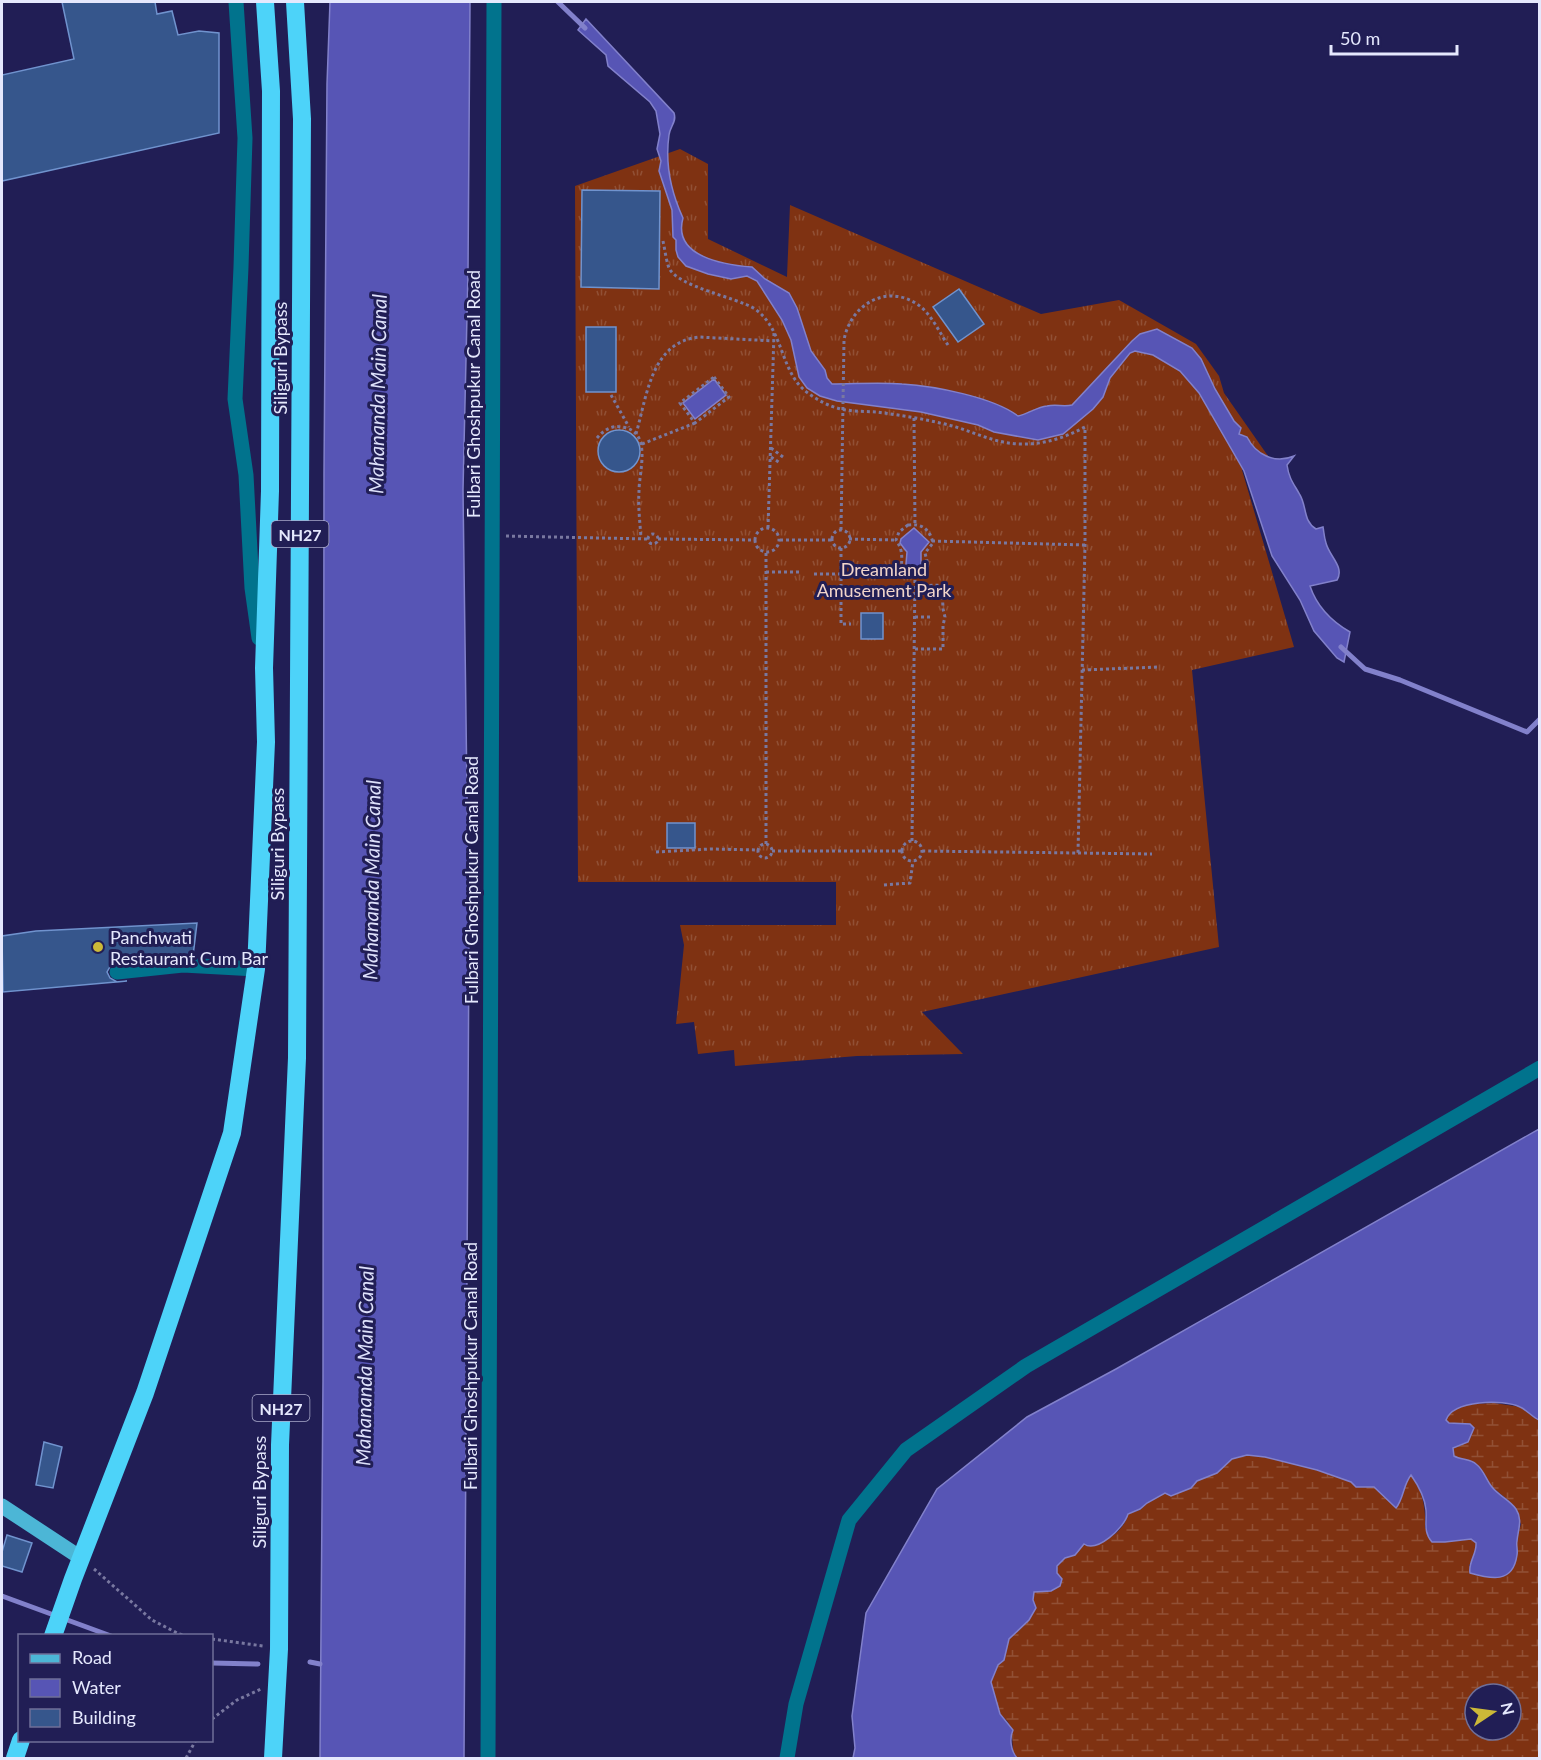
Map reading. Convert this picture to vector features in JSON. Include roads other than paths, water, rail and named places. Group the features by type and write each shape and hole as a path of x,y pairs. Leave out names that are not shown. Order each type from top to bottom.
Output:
{"highway":[{"name":"NH27","path":"53,1634 145,1393 232,1133 256,969 266,742 264,668 270,491 271,91 265,6"},
{"name":"Siliguri Bypass","path":"273,1758 279,1649 280,1445 297,1047 302,119 295,6"},
{"path":"15,1758 20,1742"}],"main road":[{"path":"2,1506 81,1558"}],"street":[{"name":"Fulbari Ghoshpukur Canal Road","path":"488,1758 494,2"},
{"path":"237,7 244,138 241,267 234,399 246,475 252,588 264,668"},
{"path":"117,972 183,965 256,969"},
{"path":"787,1758 796,1704 849,1520 906,1450 1026,1366 1539,1068"}],"water":[{"name":"Mahananda Main Canal","path":"330,2 470,2 468,272 463,490 469,944 464,1758 320,1758 323,1381 324,474 327,84"},
{"path":"586,19 674,113 675,119 669,135 669,167 672,188 683,218 682,231 685,242 693,250 715,261 752,267 765,279 789,293 797,308 811,351 832,384 893,383 930,387 979,398 1018,416 1050,405 1072,405 1140,334 1157,329 1192,348 1201,359 1234,421 1241,428 1239,434 1247,437 1255,449 1267,456 1280,459 1294,456 1287,465 1290,478 1302,500 1309,522 1316,529 1323,527 1328,548 1338,566 1337,580 1310,586 1326,613 1350,632 1344,662 1337,658 1314,631 1300,600 1272,556 1244,471 1199,393 1180,371 1153,355 1135,351 1130,353 1110,378 1103,397 1093,409 1063,434 1038,440 994,432 978,425 921,412 837,401 820,396 807,388 799,377 791,340 782,320 757,281 747,276 731,279 708,274 686,266 678,257 676,240 673,237 672,210 659,171 661,161 657,149 660,134 656,111 650,102 608,66 606,55 578,30"},
{"path":"714,379 726,395 695,419 683,403"},
{"path":"914,528 929,542 921,552 921,566 911,570 906,564 907,552 900,543 901,539"},
{"path":"1539,1129 1539,1420 1512,1404 1491,1402 1458,1408 1450,1413 1446,1420 1449,1423 1470,1424 1474,1428 1468,1442 1453,1448 1454,1456 1474,1462 1479,1466 1492,1487 1514,1506 1518,1513 1520,1521 1517,1553 1511,1571 1506,1575 1493,1578 1470,1573 1476,1547 1476,1543 1471,1539 1432,1542 1426,1531 1424,1501 1411,1475 1396,1508 1374,1487 1356,1487 1351,1482 1317,1470 1265,1457 1247,1455 1232,1459 1217,1473 1197,1481 1191,1488 1171,1496 1165,1493 1128,1514 1121,1526 1109,1538 1096,1545 1084,1544 1075,1555 1065,1558 1057,1566 1057,1573 1062,1579 1060,1586 1051,1591 1034,1592 1033,1600 1036,1608 1029,1620 1009,1639 1004,1660 998,1665 991,1682 1000,1714 1013,1730 1011,1745 1017,1758 853,1758 855,1748 852,1716 866,1613 937,1489 1027,1417"}],"waterway":[{"path":"558,2 585,28"},
{"path":"1341,647 1365,669 1400,680 1527,732 1540,719"},
{"path":"2,1596 106,1634"},
{"path":"310,1662 320,1664"},
{"path":"213,1663 258,1664"}],"place":[{"name":"Panchwati Restaurant Cum Bar","path":"98,947"}],"park label":[{"name":"Dreamland Amusement Park","path":"884,579"}]}
